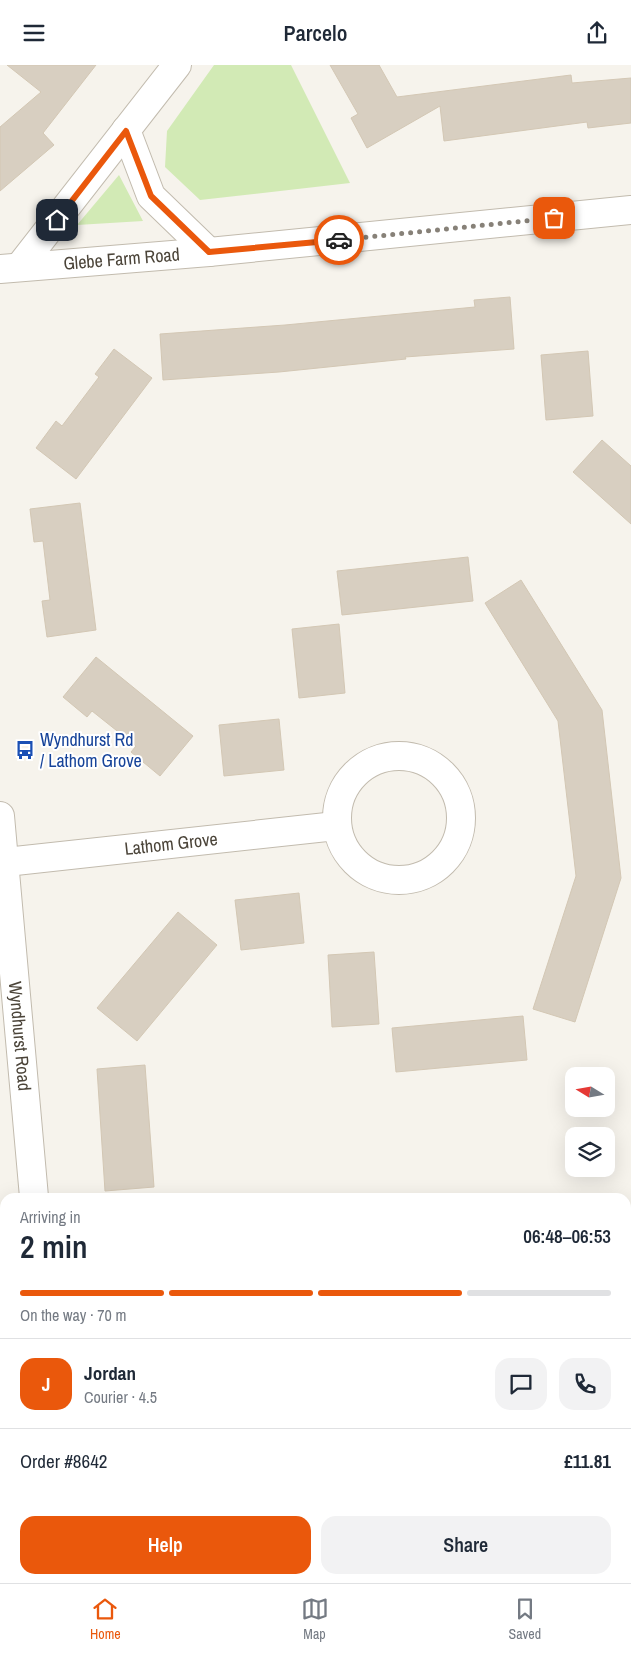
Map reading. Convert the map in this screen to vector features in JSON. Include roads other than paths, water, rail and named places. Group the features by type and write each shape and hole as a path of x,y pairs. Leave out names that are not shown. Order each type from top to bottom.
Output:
{"street":[{"path":"10,267 126,131 177,65"},
{"path":"126,131 151,196 209,252"},
{"name":"Glebe Farm Road","path":"10,267 209,252 631,210"},
{"path":"390,756 410,756 436,768 444,774 455,790 461,809 461,828 454,847 442,863 426,875 408,880 388,880 369,874 353,861 342,845 336,826 337,807 344,788 356,773 371,762 390,756"},
{"name":"Wyndhurst Road","path":"0,816 6,862 34,1193"},
{"name":"Lathom Grove","path":"6,862 336,826"}],"place":[{"name":"Wyndhurst Rd / Lathom Grove","path":"25,750"}]}
